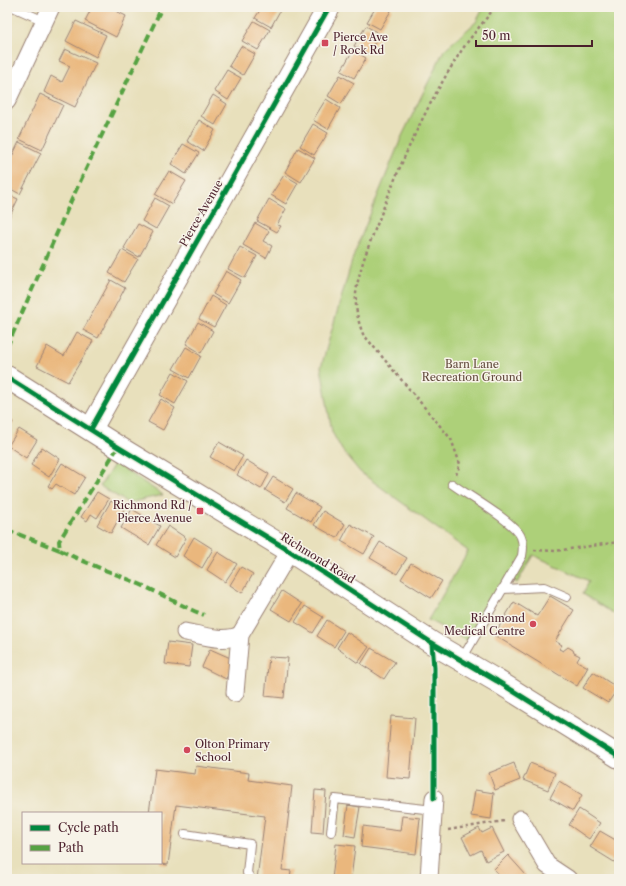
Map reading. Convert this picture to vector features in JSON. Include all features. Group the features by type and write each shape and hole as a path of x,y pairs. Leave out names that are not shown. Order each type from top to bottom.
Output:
{"street":[{"name":"Pierce Avenue","path":"91,429 329,7"},
{"path":"7,101 48,14"},
{"name":"Richmond Road","path":"7,377 125,451 290,551 432,643 619,757"},
{"name":"Richmond Road","path":"235,693 240,635 290,551"},
{"path":"185,632 218,638 233,638 240,635"},
{"path":"429,879 434,804"},
{"path":"520,819 546,865 568,879"}],"lane":[{"path":"13,7 48,14"},
{"path":"452,484 511,525 521,537 524,548 522,556 461,660"},
{"path":"502,589 544,587 567,597"},
{"path":"331,832 335,799 434,804"},
{"path":"185,834 250,844 247,873 251,879"}],"path":[{"path":"452,484 460,464 451,439 363,334 358,321 356,287 364,260 393,184 418,130 460,52 495,7"},
{"path":"524,548 538,551 555,550 619,542"},
{"path":"432,831 462,829 520,819"}],"green space":[{"name":"Barn Lane Recreation Ground","path":"484,7 619,7 619,617 583,594 589,581 533,555 517,583 507,576 468,641 428,620 468,551 360,472 342,450 332,432 321,367 354,254 402,136 444,50 476,22"},
{"path":"115,463 163,495 128,503 100,486"}],"building":[{"path":"82,7 108,7 126,16 116,37 85,21 90,11"},
{"path":"262,7 282,7 271,27 255,18"},
{"path":"376,7 389,7 392,9 380,29 367,22"},
{"path":"76,21 106,35 96,57 66,41"},
{"path":"254,21 270,30 258,50 242,41"},
{"path":"366,26 380,34 368,54 354,46"},
{"path":"241,46 255,54 243,75 229,66"},
{"path":"65,49 96,63 75,107 44,92 51,76 62,82 70,66 59,61"},
{"path":"353,50 366,58 354,78 341,71"},
{"path":"227,70 241,78 228,100 214,91"},
{"path":"340,75 354,83 341,104 328,96"},
{"path":"40,94 63,105 42,150 19,139"},
{"path":"213,95 227,104 215,125 201,116"},
{"path":"326,99 340,108 328,129 313,120"},
{"path":"199,120 215,130 203,151 187,141"},
{"path":"313,124 328,133 314,155 300,146"},
{"path":"19,142 41,153 20,194 7,187 7,167"},
{"path":"183,144 199,153 186,174 171,164"},
{"path":"298,148 315,158 301,182 285,172"},
{"path":"169,171 186,181 172,204 155,194"},
{"path":"284,175 298,183 286,204 271,195"},
{"path":"7,194 18,199 7,222"},
{"path":"155,198 169,206 156,229 142,221"},
{"path":"269,199 286,209 277,225 281,226 277,232 257,221"},
{"path":"255,223 269,231 263,241 272,246 266,258 243,245"},
{"path":"138,224 153,232 139,257 124,248"},
{"path":"240,247 257,256 245,278 228,269"},
{"path":"122,250 138,259 124,282 109,273"},
{"path":"226,271 241,280 228,303 213,294"},
{"path":"111,280 125,288 98,338 83,330"},
{"path":"211,296 226,305 214,327 199,319"},
{"path":"198,322 213,331 201,353 186,344"},
{"path":"77,332 93,341 68,382 37,366 47,346 64,356"},
{"path":"186,347 201,356 189,378 173,369"},
{"path":"173,372 188,381 175,404 160,395"},
{"path":"161,399 175,408 163,430 148,422"},
{"path":"7,418 13,422 7,431"},
{"path":"19,429 37,440 26,458 8,446"},
{"path":"219,442 243,456 234,471 210,457"},
{"path":"42,447 60,459 49,477 31,465"},
{"path":"246,460 269,474 261,489 237,475"},
{"path":"62,463 85,477 74,495 56,484 52,489 48,486"},
{"path":"273,477 293,489 285,502 265,490"},
{"path":"97,492 109,499 97,518 91,514 87,521 81,517"},
{"path":"296,493 320,507 311,522 287,508"},
{"path":"111,501 124,509 111,533 97,525"},
{"path":"132,509 160,526 149,545 121,528"},
{"path":"323,511 345,524 337,538 314,525"},
{"path":"350,524 374,537 364,554 341,541"},
{"path":"168,526 186,538 175,557 156,545"},
{"path":"194,537 213,549 202,568 183,556"},
{"path":"380,542 407,558 397,574 370,558"},
{"path":"218,552 237,564 225,582 207,570"},
{"path":"411,563 442,581 431,598 401,579"},
{"path":"241,567 253,574 242,593 230,585"},
{"path":"282,591 302,604 291,621 271,609"},
{"name":"Richmond Medical Centre","path":"550,596 574,610 555,641 562,645 559,649 563,651 568,647 573,650 574,653 580,656 577,661 588,667 577,686 494,635 514,602 537,616"},
{"path":"305,606 323,617 313,633 295,622"},
{"path":"327,620 344,631 334,647 317,636"},
{"path":"347,632 369,647 358,663 337,648"},
{"path":"168,642 192,645 189,667 165,664"},
{"path":"371,648 395,662 384,679 361,664"},
{"path":"210,649 235,660 226,679 202,667"},
{"path":"269,657 288,658 284,698 265,696"},
{"path":"593,672 618,688 608,703 583,688"},
{"path":"391,716 415,718 410,779 386,777"},
{"path":"514,763 520,780 495,790 489,773"},
{"path":"530,763 555,773 548,790 523,780"},
{"path":"196,766 249,773 248,780 292,786 282,870 291,871 290,879 257,879 265,816 176,805 168,865 161,864 162,812 149,812 155,769 195,774"},
{"path":"559,781 582,795 573,811 550,798"},
{"path":"315,790 326,791 323,833 312,832"},
{"path":"475,790 494,793 491,819 471,816"},
{"path":"348,805 360,807 355,837 344,835"},
{"path":"579,809 600,823 589,839 569,825"},
{"path":"402,816 420,818 416,854 361,847 363,826 400,831"},
{"path":"479,828 482,833 492,828 504,852 486,861 481,850 471,855 462,837"},
{"path":"600,831 619,842 619,865 590,847"},
{"path":"336,844 355,846 351,879 332,879"},
{"path":"508,855 526,875 521,879 503,879 494,869"}],"marked path":[{"path":"7,347 71,201 162,7"},
{"path":"118,447 59,541 60,550 137,583 204,615"},
{"path":"7,530 60,550"}],"cycle path":[{"path":"91,429 329,7"},
{"path":"7,377 118,447 290,551 432,643 497,681 619,757"},
{"path":"432,643 434,668 434,798"}],"place":[{"name":"Pierce Ave / Rock Rd","path":"325,43"},
{"name":"Richmond Rd / Pierce Avenue","path":"200,511"},
{"name":"Richmond Medical Centre","path":"533,624"},
{"name":"Olton Primary School","path":"187,750"}]}
